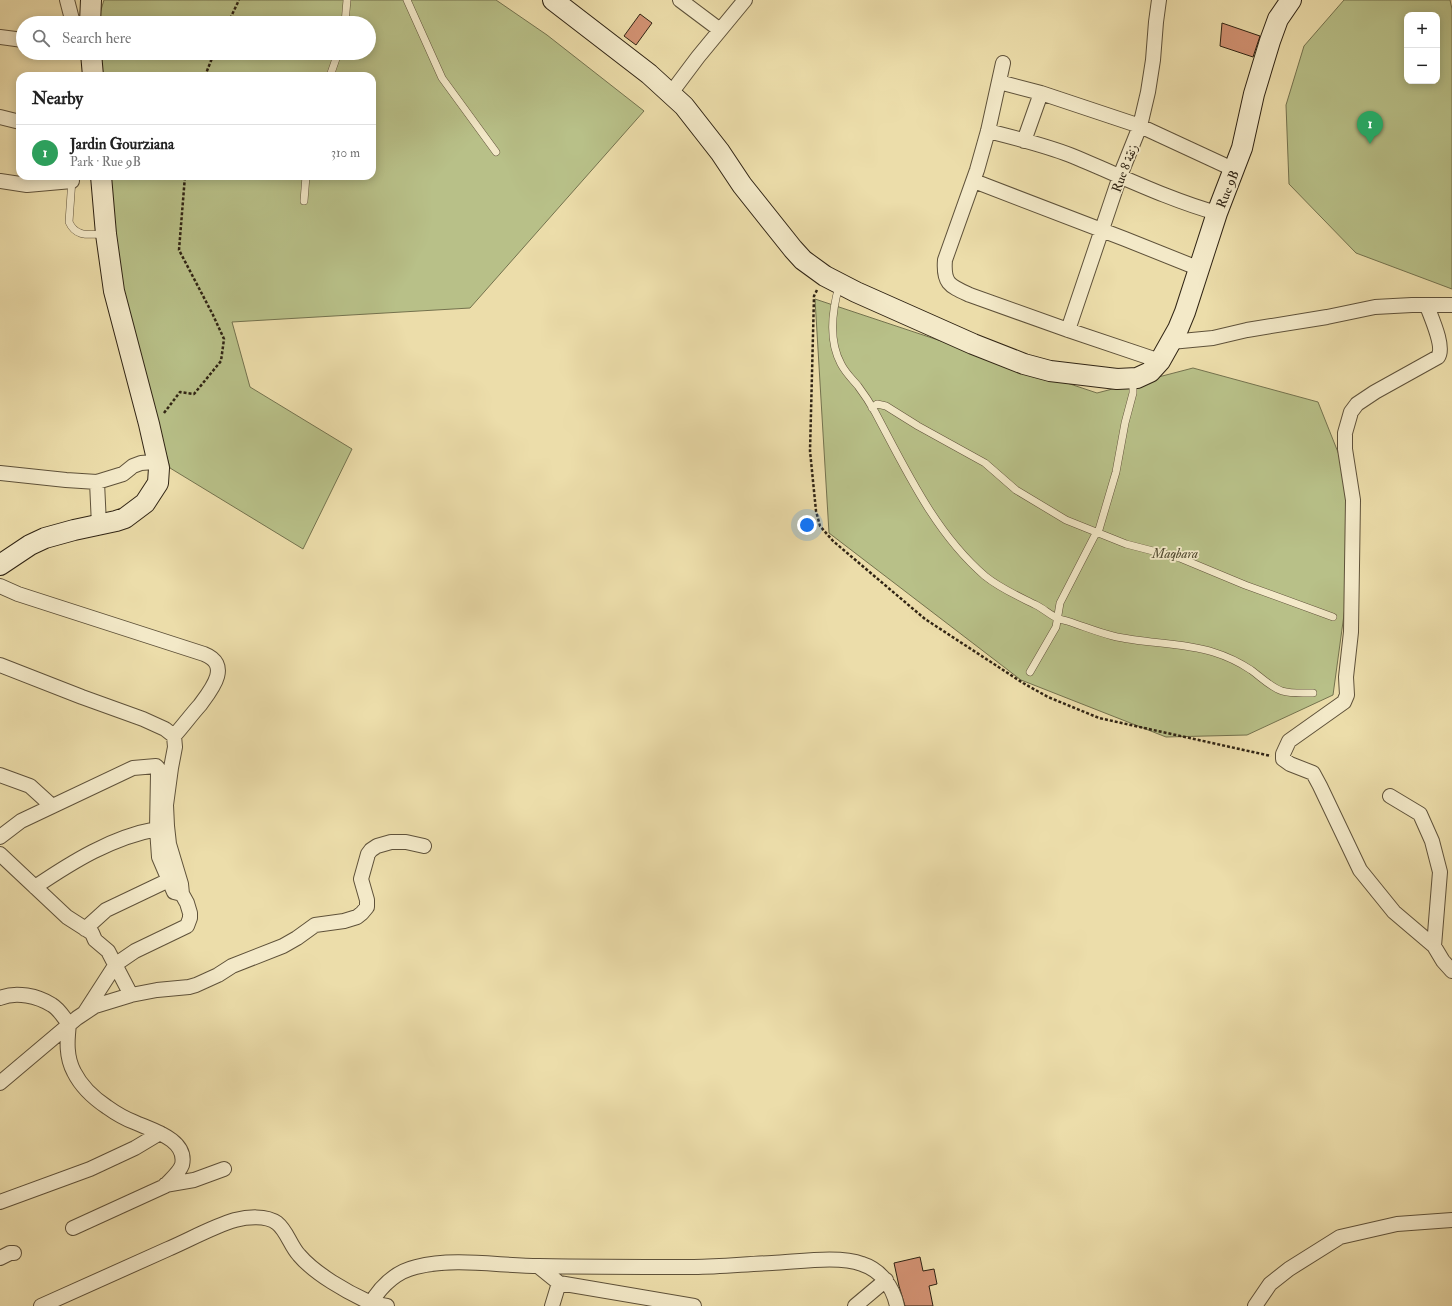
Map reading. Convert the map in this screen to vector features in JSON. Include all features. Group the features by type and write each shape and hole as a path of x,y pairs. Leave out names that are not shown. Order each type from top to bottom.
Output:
{"street":[{"path":"67,0 71,16"},
{"path":"90,16 91,0"},
{"path":"553,0 637,64 684,106 742,185 793,249 803,260 832,280 974,344 1024,364 1050,371 1086,376 1147,370"},
{"path":"680,0 720,30"},
{"path":"671,93 698,57 745,0"},
{"name":"Rue 8 زنقة","path":"1068,330 1120,176 1140,126 1148,92 1153,60 1159,0"},
{"name":"Rue 9B","path":"1147,370 1171,342 1185,312 1217,213 1235,170 1242,148 1254,94 1270,40 1278,18 1290,0"},
{"path":"0,38 16,39"},
{"path":"92,60 93,72"},
{"path":"1003,63 988,131 974,181 945,260 944,270 946,281 954,288 970,295 1068,330 1147,370"},
{"path":"999,82 1041,93 1140,126 1235,170"},
{"path":"1024,141 1041,93"},
{"path":"0,117 16,121"},
{"path":"988,131 1069,155 1195,206 1217,213"},
{"path":"0,181 27,185 59,180"},
{"path":"0,565 30,545 45,538 125,518 145,503 158,482 159,468 151,430 115,297 106,234 101,180"},
{"path":"974,181 1200,269"},
{"path":"1171,342 1213,338 1247,330 1327,317 1369,308 1412,305 1452,305"},
{"path":"1427,306 1435,328 1440,347 1440,354 1438,357 1356,404 1351,412 1345,433 1345,448 1353,500 1351,632 1346,677 1347,695 1344,702 1289,741 1283,754 1283,759 1290,764 1313,773 1360,870 1394,912 1434,946 1443,961 1452,971"},
{"path":"0,473 97,482 123,474 133,466 141,463 154,462 159,468"},
{"path":"97,482 99,525"},
{"path":"0,586 18,594 204,654 212,658 218,666 218,672 214,685 193,714 174,736 175,747 166,814 169,844 181,884 182,894 190,913 187,926 135,951 116,964 84,1012"},
{"path":"0,665 143,719 165,729 174,736"},
{"path":"0,837 21,821 133,768 156,766 158,768 157,829 159,857 174,892 182,894"},
{"path":"0,774 30,786 52,806"},
{"path":"1390,796 1420,814 1432,841 1440,872 1434,946"},
{"path":"35,887 71,862 140,832 157,829"},
{"path":"0,1083 84,1012 108,1002 132,995 196,985 207,981 232,966 287,944 315,925 344,921 357,917 362,914 367,907 367,900 361,879 368,854 371,850 377,846 392,842 406,842 424,846"},
{"path":"0,854 66,917 92,932 95,940 108,951 132,995"},
{"path":"85,929 106,910 169,880"},
{"path":"2,994 19,995 41,1000 53,1006 69,1024 69,1060 74,1073 87,1090 108,1108 132,1121 160,1133 177,1144 181,1151 182,1166 176,1175 165,1186"},
{"path":"4,1198 90,1169 135,1148 160,1133"},
{"path":"73,1228 165,1186 194,1180 224,1169"},
{"path":"41,1306 200,1234 233,1221 247,1218 274,1221 282,1229 295,1251 308,1264 370,1304 387,1306"},
{"path":"1255,1306 1270,1284 1289,1269 1340,1237 1398,1224 1452,1220"},
{"path":"0,1258 10,1253 14,1253"},
{"path":"370,1304 392,1277 403,1270 418,1266 436,1264 454,1263 538,1266 695,1267 838,1260 851,1261 873,1269 886,1280 895,1297 897,1306"},
{"path":"538,1266 559,1283 643,1301 694,1306"},
{"path":"855,1306 886,1280"},
{"path":"552,1306 559,1283"}],"lane":[{"path":"346,16 347,0"},
{"path":"407,0 442,78 496,152"},
{"path":"331,72 336,60"},
{"path":"72,180 70,222 72,228 76,232 84,234 106,234"},
{"path":"304,201 306,180"},
{"path":"832,280 834,304 834,344 841,364 859,387 872,408 910,478 943,530 959,551 986,576 1009,592 1038,606 1057,618 1094,631 1129,640 1187,646 1212,651 1227,656 1249,669 1272,686 1283,691 1313,693"},
{"path":"1030,672 1056,627 1060,602 1095,535 1098,533 1116,472 1125,423 1133,394 1147,370"},
{"path":"872,408 877,404 886,406 918,426 985,462 1016,490 1066,520 1126,544 1180,558 1245,585 1333,617"}],"path":[{"path":"231,16 239,0"},
{"path":"207,72 211,60"},
{"path":"151,430 180,392 194,394 221,361 224,339 179,250 185,180"},
{"path":"832,280 814,296 810,451 816,511 820,526 833,541 925,619 1023,683 1048,697 1099,718 1283,759"}],"green space":[{"path":"104,0 496,0 547,35 644,111 470,308 232,322 250,387 352,449 303,549 170,468 118,281 108,180 376,180 376,72 99,72 98,60 376,60 376,16 99,16"},
{"path":"1344,0 1450,0 1452,9 1452,289 1356,253 1289,184 1286,105 1304,46"},
{"name":"Maqbara","path":"815,299 1097,393 1193,368 1318,402 1359,505 1333,695 1247,735 1166,737 1021,680 829,533"}],"building":[{"path":"640,14 652,23 636,45 624,36"},
{"path":"1222,23 1260,36 1253,57 1220,46"},
{"path":"920,1257 923,1271 934,1269 937,1284 929,1286 933,1306 905,1306 894,1263"}],"place":[{"name":"Jardin Gourziana","path":"1370,144"}]}
